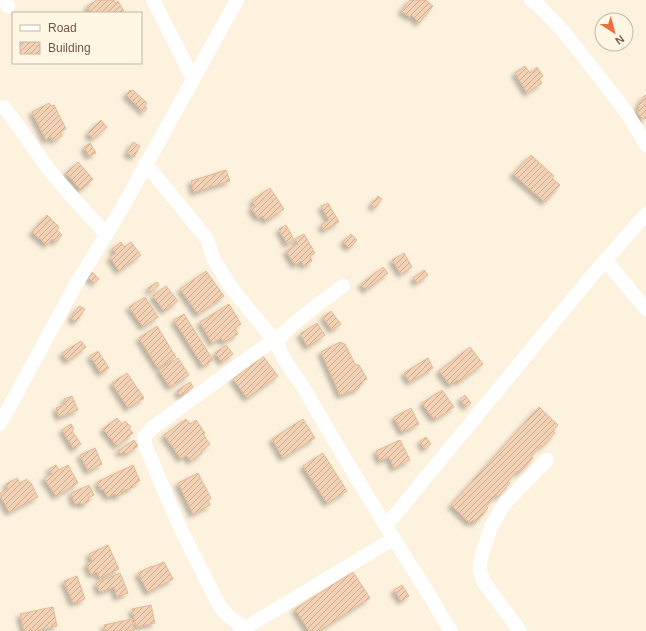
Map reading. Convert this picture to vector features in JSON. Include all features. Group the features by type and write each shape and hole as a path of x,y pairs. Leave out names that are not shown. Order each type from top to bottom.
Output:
{"street":[{"path":"153,0 193,79"},
{"path":"0,424 75,286 136,182 237,0"},
{"path":"531,0 538,5 563,31 607,86 627,113 646,145"},
{"path":"0,108 4,107 47,166 79,205 106,234"},
{"path":"146,164 207,239 214,260 233,290 278,340 285,361 304,388 344,458 451,631"},
{"path":"136,182 147,178 160,181"},
{"path":"386,526 605,260 646,214"},
{"path":"605,260 646,309"},
{"path":"343,286 318,304 278,340 152,428 145,436 144,445 181,530 219,605 228,616 248,628 393,539"},
{"path":"520,631 483,580 480,570 480,562 484,547 492,528 505,503 547,460"}],"building":[{"path":"97,0 114,0 115,3 118,1 124,11 90,12 87,6"},
{"path":"410,0 426,0 433,6 419,23 411,15 410,17 401,11"},
{"path":"525,66 530,73 537,67 543,76 539,79 542,83 527,93 515,73"},
{"path":"130,90 133,90 147,103 145,106 147,108 144,112 126,95"},
{"path":"646,95 646,119 643,119 638,114 639,105 643,97"},
{"path":"49,103 51,106 54,105 66,129 60,132 62,136 53,141 51,137 46,140 32,112"},
{"path":"101,120 107,127 93,139 88,133"},
{"path":"133,142 140,146 134,157 127,153"},
{"path":"90,143 96,153 89,156 84,147"},
{"path":"531,155 554,176 552,178 560,185 545,202 513,174"},
{"path":"78,162 93,179 81,190 66,173"},
{"path":"226,170 230,181 194,192 191,181"},
{"path":"270,188 284,209 266,221 262,216 258,218 251,208 255,205 252,200"},
{"path":"378,196 382,199 375,208 371,205"},
{"path":"328,203 339,222 324,230 321,225 329,220 321,206"},
{"path":"47,215 59,227 57,230 62,235 56,242 52,239 47,245 32,232"},
{"path":"286,225 294,240 287,244 279,229"},
{"path":"304,234 315,253 310,256 312,261 304,266 301,261 295,265 286,251 298,244 295,239"},
{"path":"351,234 357,240 349,248 343,242"},
{"path":"121,242 124,247 131,242 141,255 119,271 110,257 116,253 112,249"},
{"path":"404,253 412,267 401,274 392,260"},
{"path":"383,267 388,273 366,290 361,284"},
{"path":"424,270 428,275 417,283 413,278"},
{"path":"206,271 224,296 198,314 180,289"},
{"path":"92,272 99,279 94,283 87,276"},
{"path":"157,282 159,285 151,292 148,288"},
{"path":"166,286 178,301 164,311 153,296"},
{"path":"145,297 158,317 143,327 129,307"},
{"path":"229,304 241,324 235,328 238,334 224,342 221,338 212,343 200,322"},
{"path":"79,306 85,309 76,322 71,318"},
{"path":"331,311 341,324 332,330 323,317"},
{"path":"184,314 213,360 203,366 174,320"},
{"path":"317,323 325,335 308,347 300,334"},
{"path":"157,326 176,357 158,368 139,338"},
{"path":"81,341 86,347 68,361 62,353"},
{"path":"340,342 345,344 355,364 359,365 367,379 363,381 358,389 340,395 321,352"},
{"path":"226,345 233,354 222,362 215,353"},
{"path":"470,347 483,364 459,382 457,380 450,385 439,371"},
{"path":"98,351 109,368 101,373 90,356"},
{"path":"263,356 278,376 247,398 233,379"},
{"path":"178,358 189,375 170,387 159,370"},
{"path":"428,358 433,368 410,382 404,373"},
{"path":"127,373 144,398 128,408 112,383"},
{"path":"190,382 193,387 181,396 177,391"},
{"path":"442,390 454,407 436,419 435,417 433,418 422,403"},
{"path":"465,395 471,403 466,407 460,399"},
{"path":"72,396 78,410 59,417 56,408 66,404 64,399"},
{"path":"539,407 558,425 553,431 555,433 531,456 533,458 519,473 517,471 508,481 510,483 498,497 496,495 486,506 488,508 475,523 473,520 470,523 451,505"},
{"path":"411,408 419,424 402,432 394,417"},
{"path":"117,418 122,424 125,421 131,427 129,428 133,433 117,446 103,429"},
{"path":"186,419 190,424 196,420 205,433 203,434 210,444 201,451 202,453 191,461 186,455 181,459 164,435"},
{"path":"303,419 315,438 283,458 272,439"},
{"path":"71,424 74,429 72,431 81,444 74,449 62,430"},
{"path":"426,437 431,444 425,449 420,441"},
{"path":"134,440 138,446 126,454 124,451 121,454 118,451"},
{"path":"400,440 410,460 394,468 389,457 380,461 376,451"},
{"path":"95,448 102,464 88,471 80,455"},
{"path":"323,453 347,491 327,503 303,466"},
{"path":"56,465 59,470 68,465 78,483 56,496 44,478 52,474 49,469"},
{"path":"133,465 140,481 132,485 133,487 121,492 122,494 116,497 115,494 108,497 103,489 101,490 97,482"},
{"path":"198,473 211,498 208,500 210,505 193,514 178,483"},
{"path":"17,478 20,483 27,479 31,483 38,497 9,512 0,493 8,489 6,484"},
{"path":"89,485 94,495 88,498 89,501 82,505 80,502 75,504 71,493"},
{"path":"108,545 119,569 100,578 97,572 91,574 87,564 92,561 89,554"},
{"path":"164,562 173,579 148,592 138,573"},
{"path":"353,572 370,598 319,631 309,631 295,609"},
{"path":"120,573 128,593 117,597 114,587 100,592 96,583"},
{"path":"77,576 85,599 73,603 64,581"},
{"path":"402,585 409,596 401,601 394,590"},
{"path":"151,605 155,623 136,627 132,609"},
{"path":"53,607 57,626 36,631 24,631 20,614"},
{"path":"132,619 134,631 105,631 104,625"}]}
